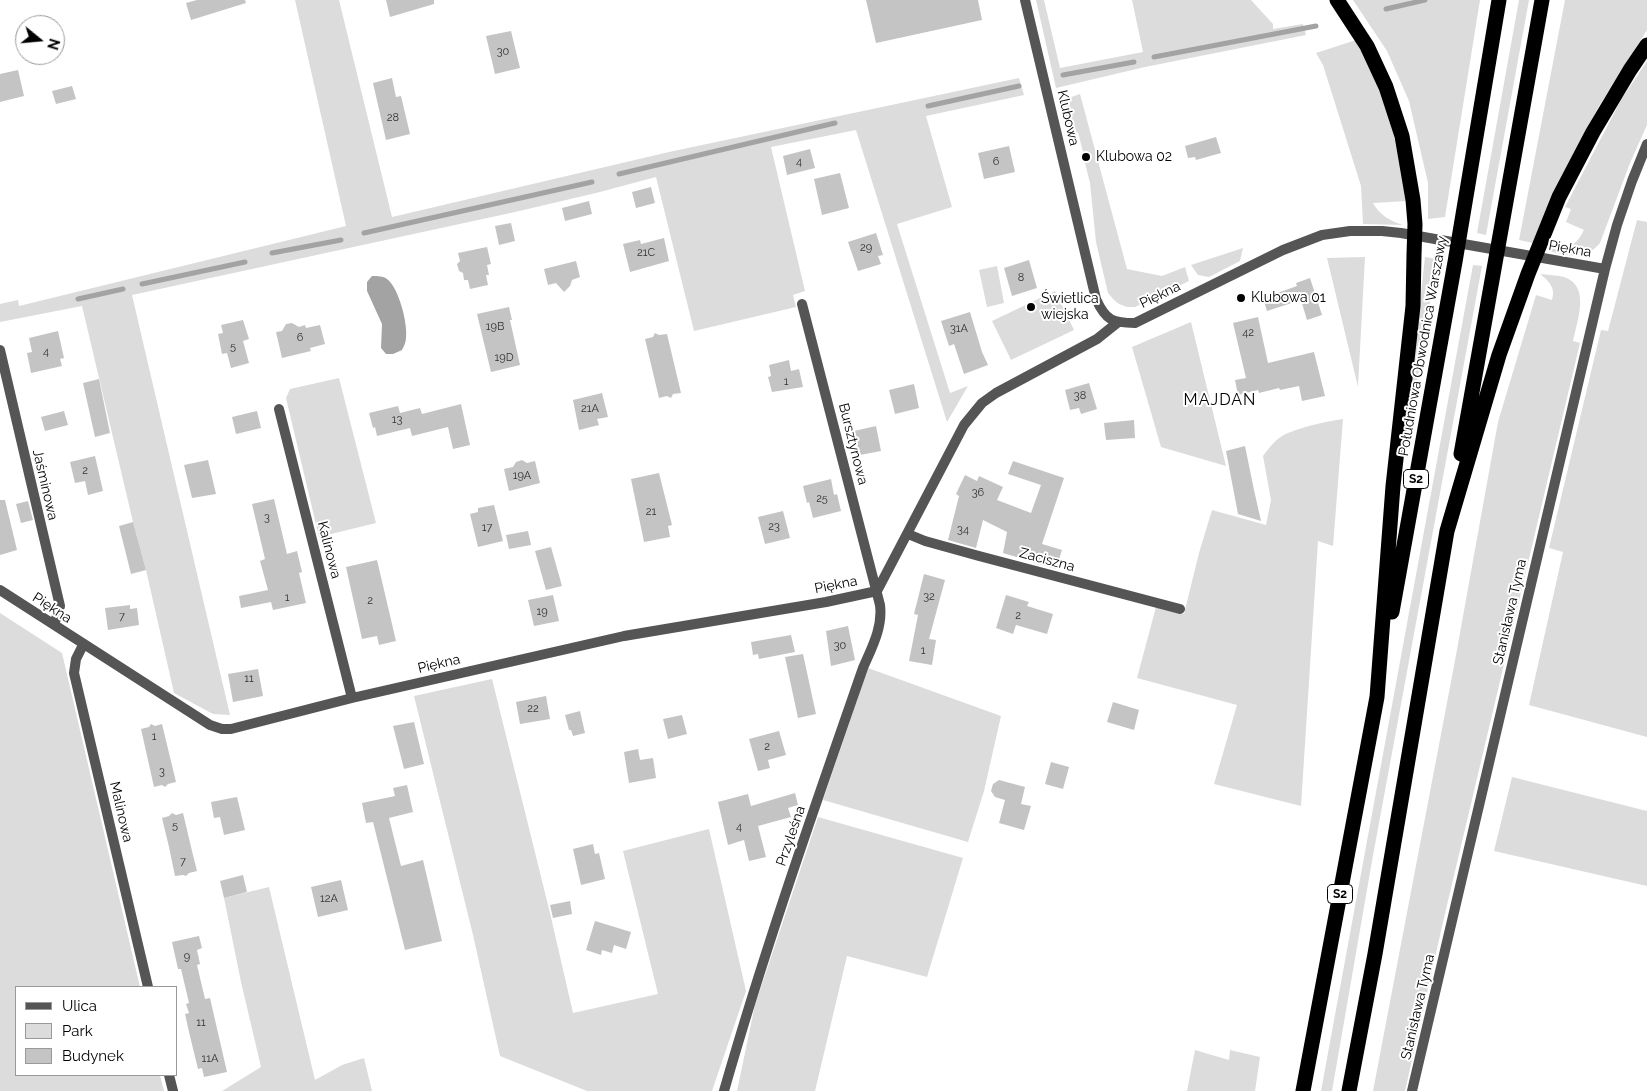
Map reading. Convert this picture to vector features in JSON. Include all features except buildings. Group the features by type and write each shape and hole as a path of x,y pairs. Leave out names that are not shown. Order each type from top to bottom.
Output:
{"highway":[{"path":"1338,0 1367,46 1386,87 1402,136 1410,177 1415,224 1412,306 1393,486 1377,697"},
{"name":"Południowa Obwodnica Warszawy","path":"1377,697 1455,262 1499,0"},
{"path":"1350,1091 1447,531 1542,0"},
{"path":"1447,531 1498,355 1559,197 1593,132 1647,45"},
{"name":"S2","path":"1303,1091 1377,697"}],"street":[{"name":"Klubowa","path":"1025,0 1096,299 1100,309 1117,323"},
{"name":"Stanisława Tyma","path":"1412,1091 1605,269 1621,211 1647,144"},
{"name":"Piękna","path":"0,590 210,725 222,729 238,728 352,698 624,636 877,591 955,440 972,414 982,403 996,393 1098,339 1117,323 1135,323 1283,250 1322,235 1350,231 1401,233 1605,269"},
{"name":"Bursztynowa","path":"802,304 877,591"},
{"name":"Jaśminowa","path":"0,350 60,606 54,625"},
{"name":"Kalinowa","path":"280,409 352,698"},
{"name":"Zaciszna","path":"908,534 970,554 1180,609"},
{"name":"Przyleśna","path":"724,1091 748,1005 863,668 875,640 881,620 877,591"},
{"name":"Malinowa","path":"83,645 76,659 74,672 148,986"},
{"path":"169,1076 172,1091"}],"green space":[{"path":"295,0 339,0 392,217 669,152 1019,78 1024,95 926,116 952,207 897,224 950,393 968,386 947,422 856,130 771,147 805,291 793,295 796,307 694,331 656,177 515,212 132,295 230,715 213,714 174,693 82,306 0,322 0,304 18,300 19,306 346,226"},
{"path":"1036,0 1044,0 1060,68 1143,52 1132,0 1251,0 1273,24 1273,29 1303,24 1306,35 1145,67 1056,88"},
{"path":"1353,0 1480,0 1445,217 1428,219 1428,183 1409,101 1387,51"},
{"path":"1519,0 1529,0 1486,235 1477,233"},
{"path":"1565,0 1647,0 1647,30 1599,106 1580,141 1552,197 1533,243 1519,240"},
{"path":"1356,40 1376,80 1392,125 1407,201 1373,203 1386,217 1403,225 1363,224 1361,186 1323,65 1316,53"},
{"path":"1647,61 1647,125 1630,163 1600,243 1589,253 1577,256 1549,251 1551,248 1563,249 1571,246 1578,240 1584,230 1566,222 1571,209 1565,207 1621,100"},
{"path":"1080,94 1127,269 1162,276 1185,267 1189,281 1135,307 1119,304 1108,293 1096,242 1090,183 1085,163 1090,162 1087,151 1083,152 1078,132 1072,133 1060,109 1063,100"},
{"path":"1637,220 1647,222 1647,737 1529,705 1563,552 1549,548 1601,330 1608,331"},
{"path":"1243,248 1240,261 1209,277 1198,275 1191,265"},
{"path":"1365,257 1358,386 1358,387 1327,258"},
{"path":"1425,257 1437,259 1417,384 1411,383"},
{"path":"1473,265 1482,266 1372,861 1332,1091 1321,1091"},
{"path":"997,266 1004,303 987,307 979,270"},
{"path":"1540,274 1564,277 1577,288 1580,296 1580,305 1573,341 1580,343 1405,1091 1373,1091 1454,666 1498,422 1536,295 1552,300 1553,296 1551,285"},
{"path":"1055,291 1074,330 1011,360 992,321"},
{"path":"1191,322 1226,466 1161,447 1132,347"},
{"path":"339,378 376,523 319,537 286,398 290,389"},
{"path":"1343,419 1333,546 1318,541 1301,806 1214,784 1237,705 1137,678 1156,607 1184,614 1212,510 1266,525 1271,500 1263,456 1276,440 1288,433 1312,425"},
{"path":"0,613 62,653 140,986 15,986 15,1076 160,1076 164,1091 0,1091"},
{"path":"868,668 1001,716 984,791 968,842 823,800"},
{"path":"492,679 573,1013 658,994 623,851 709,829 746,991 712,1091 587,1091 500,1056 473,935 414,696"},
{"path":"1512,777 1647,811 1647,886 1494,851"},
{"path":"818,817 963,858 927,977 847,956 815,1091 737,1091 755,1005"},
{"path":"269,887 315,1080 342,1065 364,1058 372,1091 222,1091 261,1067 224,898"},
{"path":"1195,1050 1229,1060 1230,1050 1260,1057 1255,1091 1187,1091"}],"shaded area":[{"path":"372,276 387,279 395,290 402,307 406,324 406,341 402,350 393,354 386,354 381,348 382,324 367,291 367,282"}],"waterway":[{"path":"1386,9 1425,0"},
{"path":"1154,57 1316,26"},
{"path":"1063,75 1134,62"},
{"path":"928,106 1019,86"},
{"path":"619,174 835,123"},
{"path":"364,233 592,182"},
{"path":"272,253 341,240"},
{"path":"142,284 245,262"},
{"path":"78,299 123,289"}],"place":[{"name":"Klubowa 02","path":"1086,157"},
{"name":"Klubowa 01","path":"1241,298"},
{"name":"Świetlica wiejska","path":"1031,307"}],"district":[{"name":"MAJDAN","path":"1220,400"}]}
